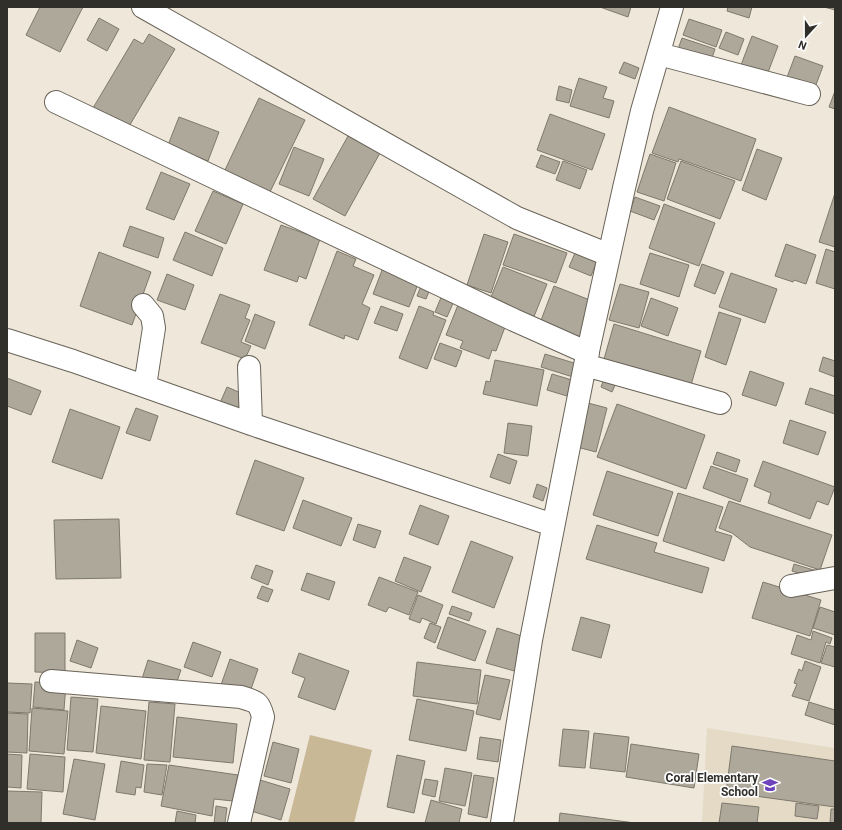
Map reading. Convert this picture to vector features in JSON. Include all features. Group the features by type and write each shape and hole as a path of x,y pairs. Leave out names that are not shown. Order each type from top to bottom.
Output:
{"street":[{"path":"143,7 517,218 609,255"},
{"path":"502,823 531,640 586,359 640,118 672,7"},
{"path":"659,54 809,94"},
{"path":"56,102 514,320 586,359 720,403"},
{"path":"143,306 152,316 154,328 144,386"},
{"path":"7,340 72,361 251,424 553,525"},
{"path":"249,367 251,424"},
{"path":"791,586 835,578"},
{"path":"51,681 241,697 255,702 260,706 263,717 239,823"}],"shaded area":[{"name":"Coral Elementary School","path":"707,728 835,748 835,823 702,823"},
{"path":"310,735 372,750 354,823 288,823"}],"building":[{"path":"40,7 83,7 60,52 26,35"},
{"path":"600,7 631,7 628,17"},
{"path":"728,7 752,7 749,18 727,11"},
{"path":"824,7 835,7 835,10"},
{"path":"99,18 119,29 107,51 87,40"},
{"path":"689,19 722,30 716,47 683,35"},
{"path":"726,32 744,39 738,55 719,48"},
{"path":"149,34 175,49 128,128 93,108 134,39 143,44"},
{"path":"752,36 778,46 767,75 741,65"},
{"path":"682,38 715,49 711,61 678,49"},
{"path":"795,56 823,66 814,90 786,80"},
{"path":"624,62 639,68 635,79 619,73"},
{"path":"579,78 607,87 603,98 614,101 609,118 570,106"},
{"path":"559,86 572,90 569,103 556,100"},
{"path":"835,91 835,109 829,107"},
{"path":"259,98 305,120 269,194 224,172"},
{"path":"669,107 756,139 741,181 679,159 678,162 652,153"},
{"path":"550,114 605,134 592,170 537,150"},
{"path":"179,117 219,132 208,161 168,145"},
{"path":"348,136 380,153 345,216 313,199"},
{"path":"294,147 324,159 309,196 279,184"},
{"path":"757,149 782,158 766,200 742,190"},
{"path":"650,154 676,163 664,201 637,192"},
{"path":"541,155 560,162 555,174 536,167"},
{"path":"563,161 587,170 580,189 556,180"},
{"path":"681,161 735,181 720,219 667,199"},
{"path":"161,172 190,184 174,220 146,209"},
{"path":"213,191 243,204 226,244 195,231"},
{"path":"835,193 835,247 819,242"},
{"path":"635,197 660,206 654,220 630,211"},
{"path":"664,204 715,223 699,266 649,248"},
{"path":"281,225 320,239 306,279 299,276 297,282 264,270"},
{"path":"130,226 164,238 158,258 123,246"},
{"path":"185,232 223,248 212,276 173,260"},
{"path":"484,234 508,242 491,293 467,285"},
{"path":"514,234 567,253 556,283 503,265"},
{"path":"786,244 816,255 806,284 794,280 793,282 775,276"},
{"path":"826,249 835,252 835,289 816,283"},
{"path":"337,251 356,259 353,266 374,275 362,304 370,308 358,340 345,335 344,339 309,325"},
{"path":"99,252 151,272 132,325 80,306"},
{"path":"575,253 597,261 591,276 569,267"},
{"path":"650,253 689,265 679,297 640,284"},
{"path":"702,264 724,272 715,294 694,286"},
{"path":"384,265 420,279 409,307 373,294"},
{"path":"503,267 547,284 533,319 489,302"},
{"path":"731,273 777,289 765,323 719,307"},
{"path":"167,274 194,285 185,310 157,300"},
{"path":"620,284 649,292 639,328 609,320"},
{"path":"421,286 430,289 426,299 417,296"},
{"path":"554,286 595,302 580,339 540,323"},
{"path":"220,294 250,305 245,318 250,320 241,342 251,346 245,359 201,343"},
{"path":"442,295 454,301 447,317 435,312"},
{"path":"651,298 678,308 668,336 641,326"},
{"path":"460,300 508,319 496,351 492,350 489,359 460,348 463,341 446,335"},
{"path":"381,306 403,314 397,331 374,323"},
{"path":"419,306 434,312 433,315 446,320 427,369 399,358"},
{"path":"719,312 741,319 726,365 705,357"},
{"path":"255,314 275,322 265,349 245,341"},
{"path":"614,324 701,351 691,385 604,359"},
{"path":"440,343 462,351 456,367 434,359"},
{"path":"545,354 577,364 573,377 541,367"},
{"path":"823,357 835,361 835,377 819,371"},
{"path":"495,360 544,370 537,406 483,394 486,381 490,382"},
{"path":"750,371 784,383 776,406 742,395"},
{"path":"552,374 572,380 567,396 547,390"},
{"path":"7,378 41,391 31,415 7,406"},
{"path":"604,379 616,383 612,392 601,387"},
{"path":"227,387 248,396 240,413 220,403"},
{"path":"810,388 835,396 835,414 805,404"},
{"path":"588,403 607,408 596,452 577,447"},
{"path":"617,404 705,435 686,489 597,457"},
{"path":"136,408 158,416 150,441 126,433"},
{"path":"70,409 120,427 102,479 52,462"},
{"path":"790,420 826,432 818,455 783,443"},
{"path":"508,423 532,426 528,456 504,453"},
{"path":"717,452 740,460 736,472 713,464"},
{"path":"498,454 517,461 510,484 490,477"},
{"path":"255,460 304,478 284,531 236,514"},
{"path":"763,461 835,487 828,505 817,501 810,519 768,503 771,493 754,486"},
{"path":"711,466 748,479 740,502 703,488"},
{"path":"607,471 673,492 658,536 593,515"},
{"path":"537,484 547,488 543,501 533,497"},
{"path":"678,493 723,507 715,531 732,536 724,561 663,541"},
{"path":"303,500 352,518 341,546 293,528"},
{"path":"729,501 832,535 820,570 750,547 732,533 719,528"},
{"path":"420,505 449,516 438,545 409,534"},
{"path":"119,519 121,578 56,579 54,520"},
{"path":"358,524 381,531 375,548 353,540"},
{"path":"597,525 657,543 654,552 709,568 702,593 586,559"},
{"path":"471,541 513,557 494,608 452,592"},
{"path":"404,557 431,567 421,592 395,581"},
{"path":"794,564 820,572 818,579 792,571"},
{"path":"256,565 273,571 268,585 251,578"},
{"path":"307,573 335,582 329,600 301,590"},
{"path":"379,577 418,592 409,615 389,607 386,612 368,605"},
{"path":"763,582 821,600 810,636 752,618"},
{"path":"262,586 273,590 268,602 257,598"},
{"path":"418,595 443,605 436,624 422,618 420,623 409,619"},
{"path":"452,606 472,613 469,621 449,614"},
{"path":"820,607 835,612 835,635 813,628"},
{"path":"448,617 486,631 475,661 437,648"},
{"path":"581,617 610,625 601,658 572,650"},
{"path":"430,623 441,627 435,643 424,638"},
{"path":"497,628 528,638 518,672 486,663"},
{"path":"813,631 832,638 830,644 826,642 820,663 791,654 797,635 811,640"},
{"path":"35,633 65,633 65,673 35,672"},
{"path":"77,640 98,648 91,668 70,661"},
{"path":"193,642 221,652 212,677 184,667"},
{"path":"827,645 835,647 835,667 821,663"},
{"path":"299,653 349,671 335,710 298,697 305,678 292,673"},
{"path":"230,659 258,669 250,692 221,685"},
{"path":"148,660 181,670 175,687 141,682"},
{"path":"805,661 821,667 809,701 792,696 797,684 794,683 799,669 802,671"},
{"path":"417,662 481,670 477,704 413,696"},
{"path":"485,675 510,680 500,720 476,714"},
{"path":"35,682 66,684 64,710 33,707"},
{"path":"7,683 32,684 30,713 7,712"},
{"path":"71,697 98,699 93,752 67,750"},
{"path":"417,699 474,711 466,751 409,740"},
{"path":"149,702 175,704 170,762 144,760"},
{"path":"809,702 835,710 835,725 805,715"},
{"path":"101,706 146,711 141,759 96,753"},
{"path":"32,708 68,711 64,754 29,751"},
{"path":"7,713 28,714 27,753 7,752"},
{"path":"177,717 237,724 233,763 173,757"},
{"path":"563,729 589,731 585,768 559,766"},
{"path":"594,733 629,737 625,772 590,768"},
{"path":"480,737 501,740 498,762 477,759"},
{"path":"273,742 299,749 291,783 264,776"},
{"path":"631,744 699,754 694,788 626,777"},
{"path":"732,746 835,761 835,807 726,792"},
{"path":"7,754 22,755 21,788 7,787"},
{"path":"30,754 65,757 63,792 27,789"},
{"path":"397,755 425,761 414,813 387,807"},
{"path":"74,759 105,764 95,820 63,814"},
{"path":"121,761 144,765 141,788 136,787 135,795 116,792"},
{"path":"147,764 167,765 162,795 144,792"},
{"path":"169,765 238,775 233,801 214,799 212,816 161,806"},
{"path":"445,768 472,773 465,806 439,801"},
{"path":"474,775 494,778 487,818 468,814"},
{"path":"425,779 438,781 435,797 422,794"},
{"path":"260,780 290,789 281,820 251,811"},
{"path":"7,791 42,792 41,823 7,823"},
{"path":"431,800 462,809 459,823 425,823"},
{"path":"722,803 759,807 757,823 719,823"},
{"path":"796,803 819,806 817,819 795,816"},
{"path":"216,806 227,808 225,823 214,823"},
{"path":"831,809 835,809 835,823 830,823"},
{"path":"177,811 196,815 195,823 175,823"},
{"path":"560,813 635,823 559,823"}],"place":[{"name":"Coral Elementary School","path":"770,785"}]}
